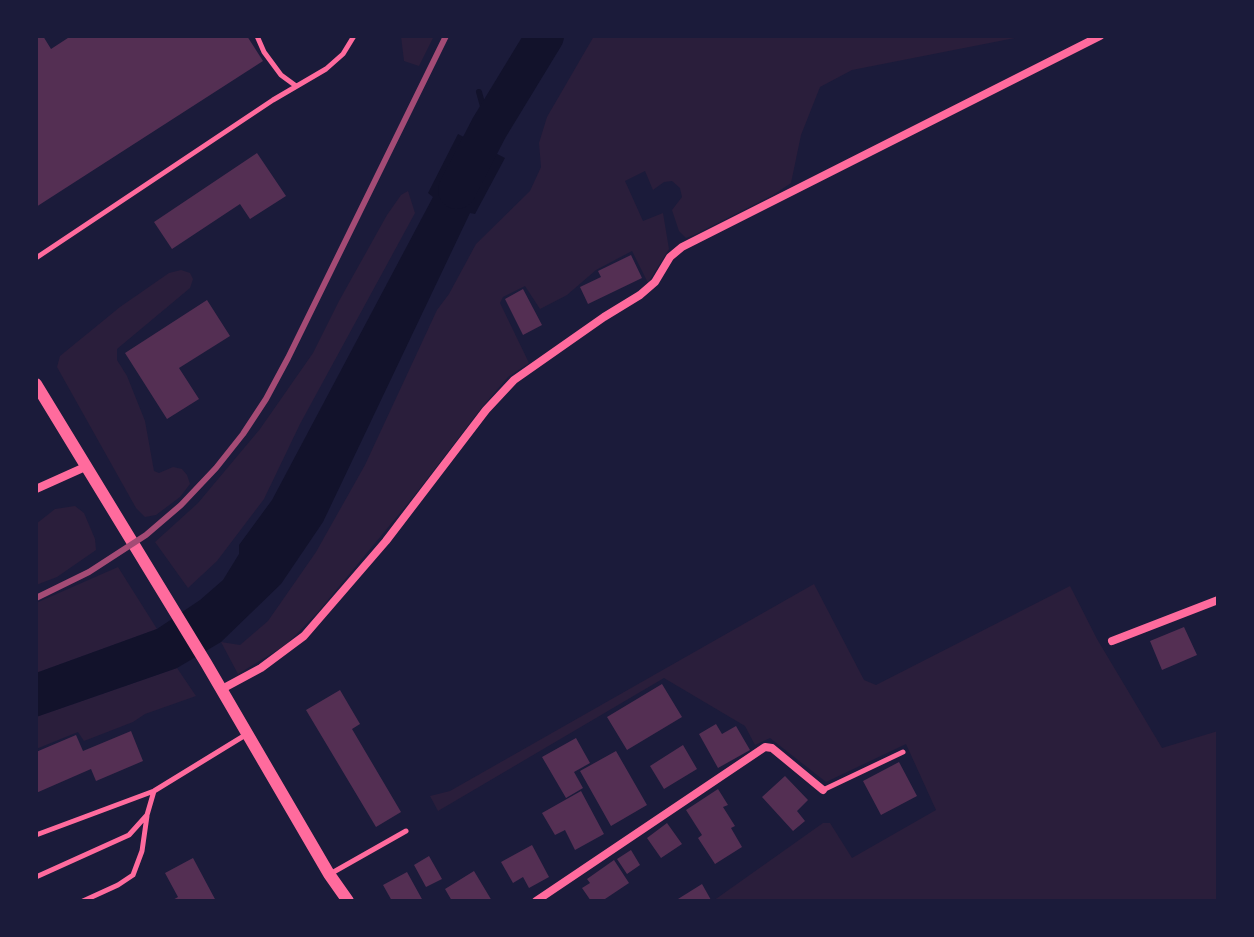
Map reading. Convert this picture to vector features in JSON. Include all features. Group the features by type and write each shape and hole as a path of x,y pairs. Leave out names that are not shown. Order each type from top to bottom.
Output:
{"street":[{"path":"222,689 288,650 311,629 386,541 486,410 514,380 640,295 655,282 670,257 682,247 1100,36"},
{"path":"36,384 348,901"},
{"path":"36,489 85,467"},
{"path":"1112,641 1218,600"},
{"path":"536,901 765,747 772,748 823,790"}],"lane":[{"path":"257,36 264,52 281,75 296,86"},
{"path":"36,258 326,69 343,54 354,36"},
{"path":"36,835 154,791 248,733"},
{"path":"823,790 903,752"},
{"path":"83,901 133,875 142,851 154,791"},
{"path":"36,877 129,835 147,815"},
{"path":"329,874 406,831"}],"shaded area":[{"path":"401,36 434,36 419,66 404,61"},
{"path":"594,36 1025,36 852,70 820,87 801,135 791,183 686,238 679,231 672,210 682,197 680,188 672,181 664,182 653,190 645,171 625,181 643,221 663,213 669,249 648,283 632,251 596,270 567,295 540,309 525,286 503,297 500,303 529,363 508,377 483,406 414,496 318,612 286,645 238,674 221,642 240,645 268,621 316,552 365,465 437,310 476,244 530,191 541,167 539,143 547,117"},
{"path":"458,134 505,158 475,214 470,213 323,522 281,584 221,642 177,668 36,717 36,673 157,629 223,580 239,554 239,545 272,500 433,197 428,193"},
{"path":"408,191 415,213 300,424 264,499 217,561 188,588 155,542 198,503 260,429 313,353 387,215 401,195"},
{"path":"181,270 190,273 193,279 190,288 117,349 117,360 127,376 145,421 154,471 159,473 173,467 182,469 190,484 180,497 156,515 145,517 136,508 57,367 60,356 120,307 169,273"},
{"path":"75,506 84,513 95,539 96,550 57,577 36,585 36,524 55,509"},
{"path":"118,567 157,629 36,673 36,603"},
{"path":"814,584 864,680 876,685 1070,586 1097,639 1162,748 1218,731 1218,901 713,901 823,823 830,823 852,858 936,810 906,744 826,782 770,738 755,745 745,726 664,678 438,811 430,796 450,791"},
{"path":"177,668 196,696 84,741 78,732 36,749 36,717"}],"building":[{"path":"36,36 43,36 51,49 71,36 247,36 263,61 36,207"},
{"path":"257,153 286,196 250,219 240,204 172,249 154,222"},
{"path":"631,255 642,278 588,304 580,287 601,277 598,271"},
{"path":"523,289 542,325 523,335 505,299"},
{"path":"207,300 230,336 179,368 199,399 167,419 125,353"},
{"path":"1184,627 1197,655 1162,670 1150,641"},
{"path":"662,684 682,717 627,750 607,717"},
{"path":"340,690 360,724 352,729 401,812 376,827 306,710"},
{"path":"716,724 722,734 736,726 750,750 718,768 699,734"},
{"path":"131,731 143,761 96,781 91,769 36,793 36,752 76,735 83,751"},
{"path":"576,738 590,763 574,772 583,788 566,798 542,757"},
{"path":"683,745 697,769 664,789 650,766"},
{"path":"616,751 647,805 611,826 580,771"},
{"path":"899,762 917,796 881,815 863,781"},
{"path":"785,776 808,800 797,811 805,821 793,831 762,797"},
{"path":"718,789 728,805 723,807 735,826 731,828 742,847 715,864 698,838 702,835 686,810"},
{"path":"581,791 604,834 575,850 565,830 555,835 542,813"},
{"path":"667,823 682,844 661,858 647,838"},
{"path":"532,845 549,877 529,888 523,877 513,883 501,862"},
{"path":"631,850 640,865 627,874 617,859"},
{"path":"429,856 442,879 426,887 414,865"},
{"path":"193,858 216,901 171,901 178,897 165,873"},
{"path":"614,860 629,883 602,901 591,901 582,888 590,883 587,879"},
{"path":"474,871 492,901 452,901 445,889"},
{"path":"407,872 423,901 392,901 383,885"},
{"path":"702,884 711,900 679,901 678,899"}],"waterway":[{"path":"457,190 489,128 545,36"},
{"path":"479,92 489,128"}],"railway":[{"path":"36,598 89,572 146,535 181,505 243,434 288,358 446,36"}]}
